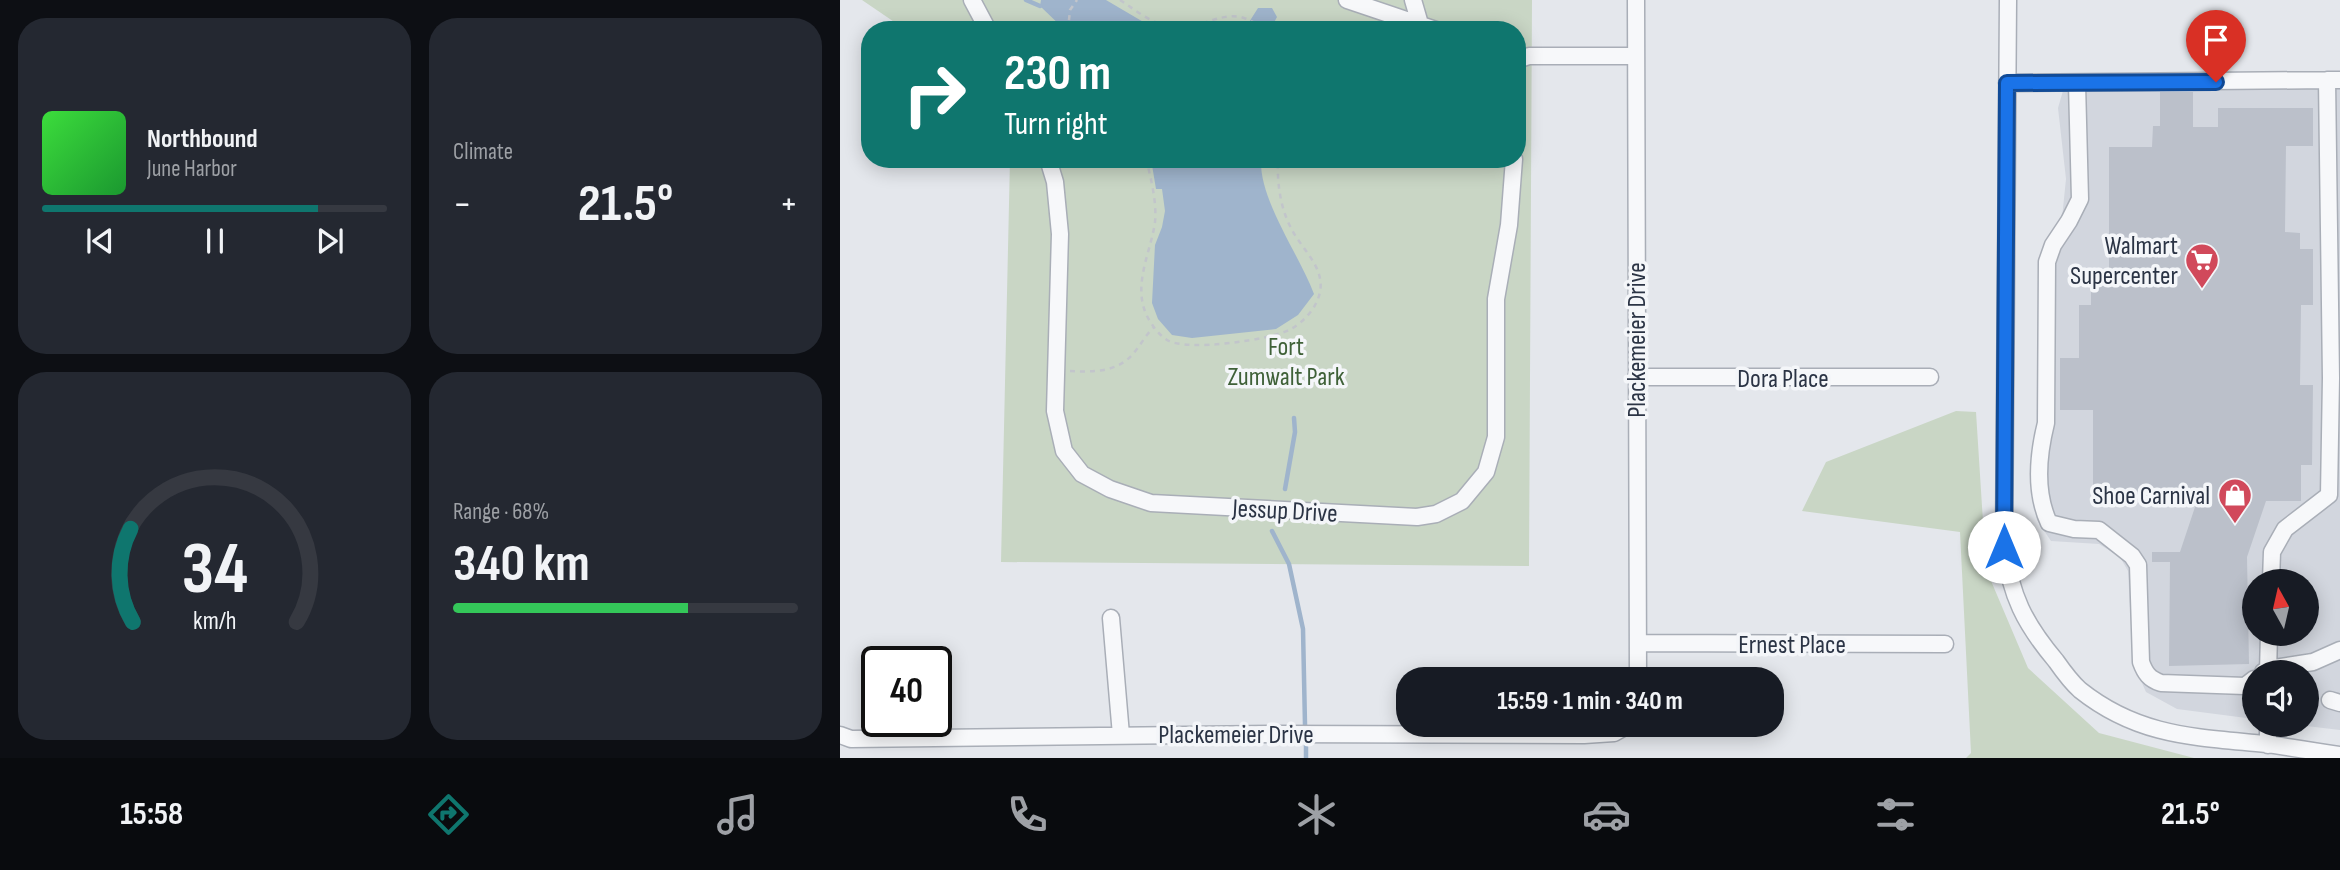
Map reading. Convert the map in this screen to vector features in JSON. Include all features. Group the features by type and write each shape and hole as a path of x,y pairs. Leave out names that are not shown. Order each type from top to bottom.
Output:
{"street":[{"path":"972,0 983,21"},
{"path":"1347,0 1411,21"},
{"path":"1372,8 1389,0"},
{"path":"1413,0 1419,21"},
{"name":"Plackemeier Drive","path":"1636,0 1638,667"},
{"path":"2008,0 2004,547 2015,599 2040,642 2078,688 2109,709 2141,725 2192,738 2340,755"},
{"path":"1526,57 1636,56"},
{"path":"2007,83 2333,80 2329,495 2286,529 2272,552 2271,569"},
{"path":"2077,84 2080,199 2053,245 2047,262 2046,422 2040,447 2039,477 2043,510 2049,523 2074,529 2099,530 2132,556 2138,565 2141,662 2151,679 2161,683 2242,686"},
{"name":"Jessup Drive","path":"1051,168 1055,182 1060,234 1055,411 1064,451 1082,474 1110,489 1151,503 1417,517 1436,514 1462,501 1486,472 1496,437 1496,299 1509,225 1513,168"},
{"name":"Dora Place","path":"1636,377 1930,377"},
{"path":"1111,618 1121,735"},
{"name":"Ernest Place","path":"1638,643 1945,644"},
{"path":"2318,660 2340,650"},
{"name":"Plackemeier Drive","path":"840,735 851,739 1396,735"},
{"path":"2268,737 2268,745"}],"path":[{"path":"1069,21 1070,9 1077,0"},
{"path":"1120,0 1155,21"},
{"path":"1210,21 1231,16 1252,21"},
{"path":"1147,168 1155,221 1144,263 1142,302 1154,327 1166,340 1198,346 1282,333 1300,322 1312,310 1319,296 1320,276 1315,263 1296,238 1285,216 1278,168"},
{"path":"1056,371 1111,369 1126,361 1154,327"}],"shaded area":[{"path":"2340,71 2340,730 2319,728 2319,660 2242,660 2242,717 2177,709 2146,692 2133,663 2128,571 2120,557 2099,544 2051,541 2037,520 2032,469 2038,432 2041,263 2062,218 2066,179 2058,108 2067,77"}],"green space":[{"name":"Fort Zumwalt Park","path":"862,0 1532,0 1529,566 1001,562 1010,168 1526,168 1526,21 893,21"},
{"path":"1956,411 1976,412 1986,569 2028,668 2099,733 2194,758 1966,758 1971,753 1960,532 1802,511 1826,462"}],"water":[{"path":"1041,0 1106,0 1142,21 1056,21 1040,6"},
{"path":"1258,8 1272,8 1277,17 1275,21 1250,21"},
{"path":"1152,168 1262,168 1266,192 1273,209 1314,294 1298,315 1276,329 1192,338 1172,335 1158,319 1152,303 1155,245 1165,211 1162,189 1156,189"}],"building":[{"name":"Walmart Supercenter","path":"2160,92 2193,92 2193,127 2218,127 2218,108 2313,108 2313,146 2286,146 2285,232 2300,233 2300,249 2313,249 2313,305 2301,305 2300,385 2313,385 2312,465 2301,465 2301,501 2266,501 2247,557 2247,569 2242,569 2242,646 2249,646 2249,660 2242,660 2242,664 2169,666 2170,562 2152,562 2152,552 2180,552 2197,501 2093,500 2093,410 2060,410 2060,358 2079,358 2079,305 2091,305 2091,276 2109,276 2109,147 2152,147 2153,126 2160,126"}],"waterway":[{"path":"1026,0 1040,6"},
{"path":"1285,489 1295,432 1294,418"},
{"path":"1272,531 1289,564 1303,629 1305,725"},
{"path":"1306,743 1306,758"}],"place":[{"name":"Walmart Supercenter","path":"2202,290"},
{"name":"Shoe Carnival","path":"2235,525"}],"route":[{"path":"2004,547 2007,83 2216,82"}]}
